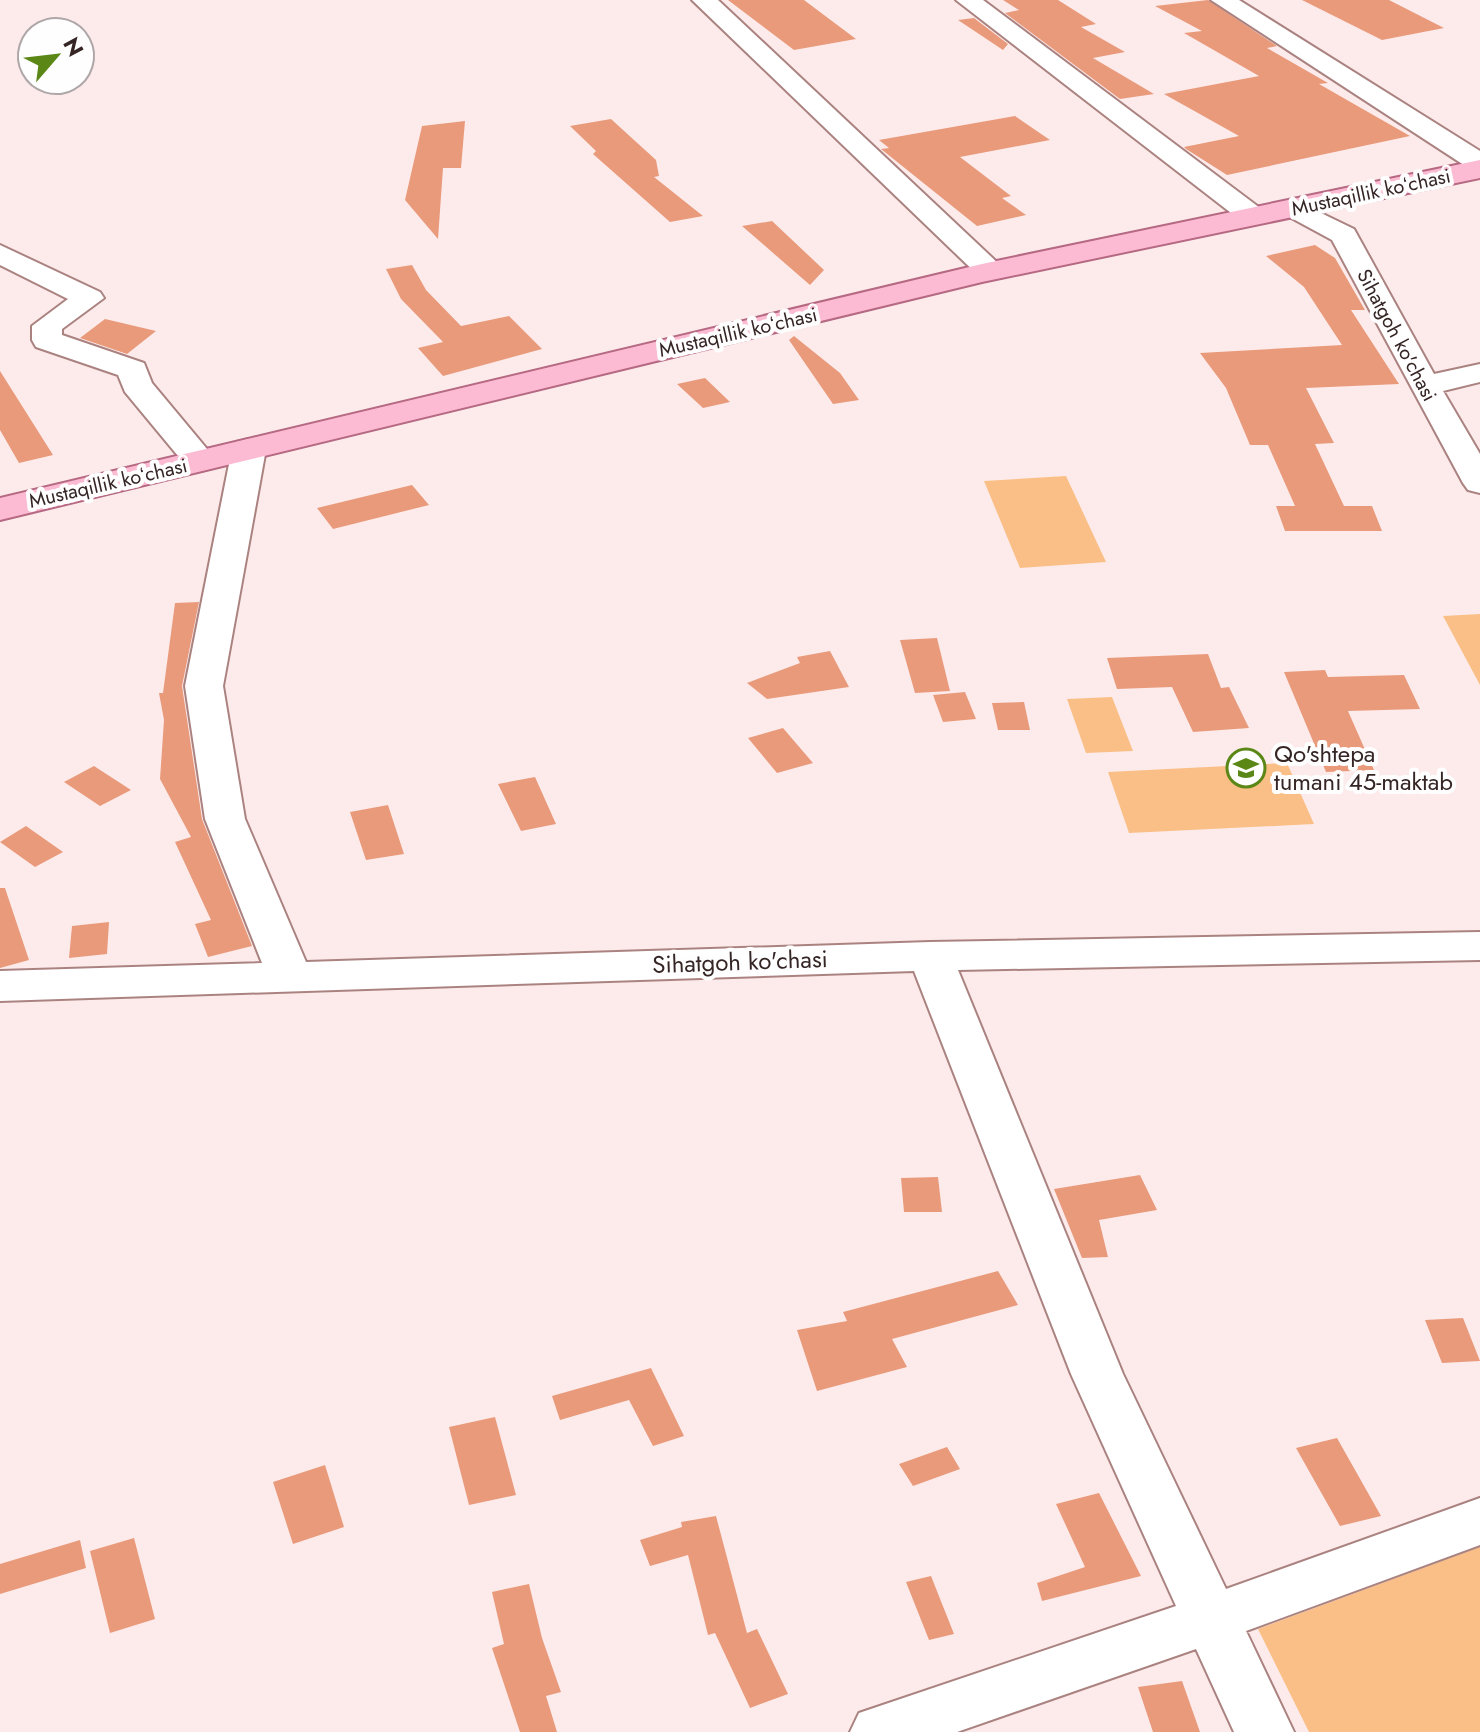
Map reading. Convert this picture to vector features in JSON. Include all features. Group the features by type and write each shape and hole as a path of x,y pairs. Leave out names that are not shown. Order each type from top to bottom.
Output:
{"main road":[{"name":"Mustaqillik koʻchasi","path":"0,509 991,272 1480,169"}],"street":[{"path":"704,0 991,272"},
{"path":"968,0 1254,217"},
{"path":"1223,0 1480,163"},
{"name":"Sihatgoh ko'chasi","path":"1294,208 1344,235 1424,386 1480,483"},
{"path":"0,254 89,298 47,326 47,340 89,358 133,370 136,385 200,461"},
{"path":"1424,386 1480,373"},
{"path":"249,449 204,686 225,819 289,975"},
{"name":"Sihatgoh ko'chasi","path":"0,986 930,956 1480,946"},
{"path":"930,956 1097,1374 1264,1732"},
{"path":"880,1732 1211,1619 1480,1521"}],"shaded area":[{"path":"1066,476 1106,562 1020,568 984,481"},
{"path":"1480,614 1480,685 1443,616"},
{"path":"1112,697 1133,751 1086,753 1067,699"},
{"path":"1287,763 1314,824 1129,833 1108,772"},
{"path":"1480,1547 1480,1732 1309,1732 1258,1629"}],"building":[{"path":"728,0 804,0 856,39 794,50"},
{"path":"1003,0 1058,0 1096,24 1081,27 1125,52 1093,58 1154,94 1120,99 1005,13 1019,10"},
{"path":"1208,0 1277,46 1267,48 1328,83 1319,84 1410,136 1227,175 1186,149 1184,147 1239,136 1164,94 1259,76 1184,33 1202,31 1155,6"},
{"path":"1302,0 1389,0 1444,28 1382,40"},
{"path":"974,18 1008,44 1003,50 958,20"},
{"path":"1015,116 1050,140 960,157 1011,196 1002,198 1026,215 977,226 881,149 889,148 879,140"},
{"path":"611,119 656,160 659,176 654,177 703,216 670,222 593,154 596,151 570,126"},
{"path":"465,121 461,168 443,168 438,239 405,200 422,126"},
{"path":"772,221 824,270 810,285 742,226"},
{"path":"1315,245 1335,258 1365,310 1351,310 1399,384 1306,388 1334,443 1315,444 1344,506 1372,506 1382,531 1285,531 1276,506 1295,506 1268,445 1250,445 1226,388 1200,353 1342,345 1304,287 1266,256"},
{"path":"412,265 426,290 461,326 509,316 542,349 443,376 418,348 443,342 401,299 386,269"},
{"path":"105,319 156,331 127,354 80,338"},
{"path":"794,336 840,373 859,400 833,404 789,340"},
{"path":"0,371 53,455 19,463 0,430"},
{"path":"705,378 730,402 703,408 677,384"},
{"path":"412,485 429,505 333,529 317,508"},
{"path":"199,602 182,686 202,819 252,946 208,957 195,924 211,920 175,842 191,837 160,779 164,720 159,693 163,693 175,603"},
{"path":"937,638 950,691 915,693 900,640"},
{"path":"830,651 849,687 767,699 747,683 800,663 797,657"},
{"path":"1208,654 1221,688 1229,687 1249,728 1193,732 1172,687 1117,689 1107,658"},
{"path":"1325,670 1328,677 1404,675 1420,709 1348,711 1374,770 1326,772 1284,672"},
{"path":"965,692 976,719 943,722 933,695"},
{"path":"1024,702 1030,730 998,730 992,703"},
{"path":"783,728 813,763 777,773 748,738"},
{"path":"94,766 131,790 100,806 64,782"},
{"path":"535,777 556,824 521,831 498,784"},
{"path":"388,805 404,854 366,860 350,812"},
{"path":"26,826 63,852 35,867 0,842"},
{"path":"0,888 5,888 29,960 0,968"},
{"path":"109,922 107,954 69,958 72,926"},
{"path":"1140,1175 1157,1210 1099,1220 1108,1257 1082,1258 1054,1189"},
{"path":"938,1177 942,1212 904,1212 901,1178"},
{"path":"998,1271 1018,1305 892,1339 907,1367 817,1391 797,1330 847,1321 843,1312"},
{"path":"1463,1318 1480,1361 1442,1363 1425,1320"},
{"path":"651,1368 684,1436 653,1446 629,1400 560,1420 552,1396"},
{"path":"495,1417 516,1495 469,1505 449,1427"},
{"path":"1337,1438 1381,1516 1340,1526 1296,1448"},
{"path":"947,1447 960,1469 913,1486 899,1464"},
{"path":"325,1465 344,1527 293,1544 273,1482"},
{"path":"1099,1493 1141,1576 1042,1601 1037,1583 1085,1567 1056,1504"},
{"path":"716,1516 747,1633 757,1629 788,1694 750,1708 715,1633 708,1635 688,1555 650,1566 640,1540 682,1527 681,1522"},
{"path":"134,1538 155,1619 110,1633 90,1551"},
{"path":"80,1540 86,1568 0,1594 0,1564"},
{"path":"931,1576 954,1634 929,1640 906,1582"},
{"path":"529,1584 542,1638 561,1692 546,1696 557,1732 520,1732 492,1648 504,1644 492,1592"},
{"path":"1182,1681 1200,1732 1153,1732 1138,1687"}],"place":[{"name":"Qo'shtepa tumani 45-maktab","path":"1246,768"}]}
